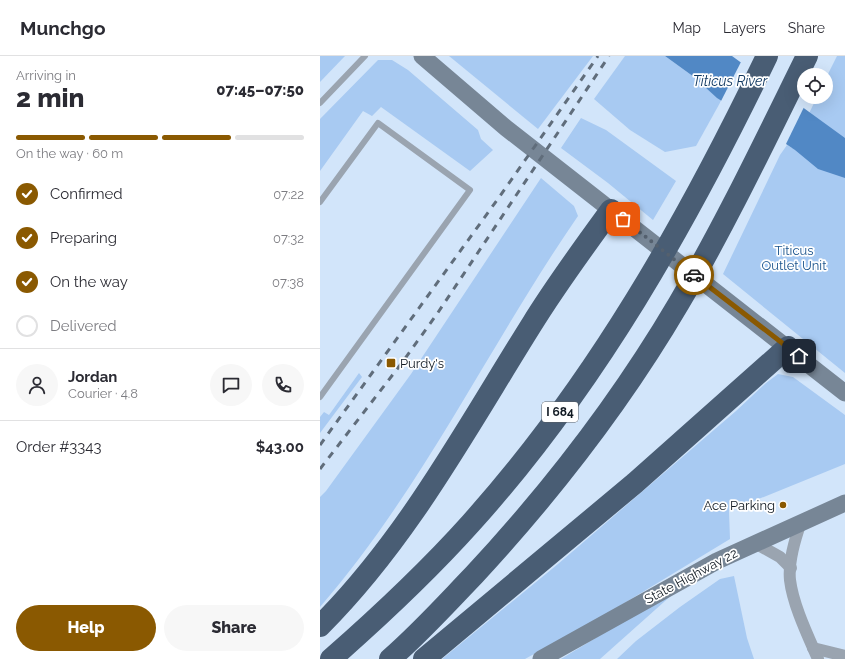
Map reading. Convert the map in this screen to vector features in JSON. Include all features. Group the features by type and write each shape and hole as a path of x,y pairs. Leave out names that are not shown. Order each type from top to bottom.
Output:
{"highway":[{"name":"I 684","path":"390,659 447,603 500,547 593,430 636,369 678,304 716,238 807,56"},
{"name":"I 684","path":"331,659 422,575 472,522 522,462 567,403 606,348 647,284 735,122 766,58"},
{"path":"320,626 359,583 417,508 443,470 532,323 611,210"},
{"path":"424,659 635,483 788,347"}],"main road":[{"path":"422,56 506,128 845,393"},
{"name":"State Highway 22","path":"541,659 657,593 755,543 845,503"}],"street":[{"path":"801,522 796,539 790,579 794,597 818,659"},
{"path":"755,543 780,557 791,568"},
{"path":"813,648 845,656"}],"lane":[{"path":"320,103 365,56"},
{"path":"320,202 378,123 470,190 320,397"}],"green space":[{"path":"320,56 345,56 320,82"},
{"path":"449,56 593,56 538,129"},
{"path":"625,56 665,56 694,77 721,101 696,146 665,152 630,130 594,99"},
{"name":"Titicus Outlet Unit","path":"837,56 845,56 845,373 723,274 780,155 787,145 792,148 814,104 833,104 833,68 831,68"},
{"path":"378,60 392,60 408,70 478,130 481,139 493,150 470,171 381,107 372,116 363,111 320,171 320,119"},
{"path":"581,118 606,130 676,181 653,220 608,183 561,148"},
{"path":"541,178 574,206 578,216 391,514 357,561 320,607 320,497 326,491 411,374"},
{"path":"359,373 362,377 320,433 320,417 324,412 329,415"},
{"path":"778,374 793,377 845,415 845,464 729,511 730,539 608,613 525,659 442,659 558,564"},
{"path":"734,576 747,638 754,659 617,659 636,641 680,607 720,579"},
{"path":"683,585 600,659 561,659"}],"water":[{"name":"Titicus River","path":"665,56 732,56 845,138 845,178 818,169 795,150 717,98 694,77"}],"pier":[{"path":"742,60 797,99 797,104 805,105 785,146 720,103"}],"railway":[{"path":"320,445 500,196 598,56"},
{"path":"320,469 401,364 437,314 609,56"}],"way so far":[{"path":"623,219 694,275"}],"place":[{"name":"Purdy's","path":"391,363"},
{"name":"Ace Parking","path":"783,505"}],"route":[{"path":"694,275 799,356"}]}
